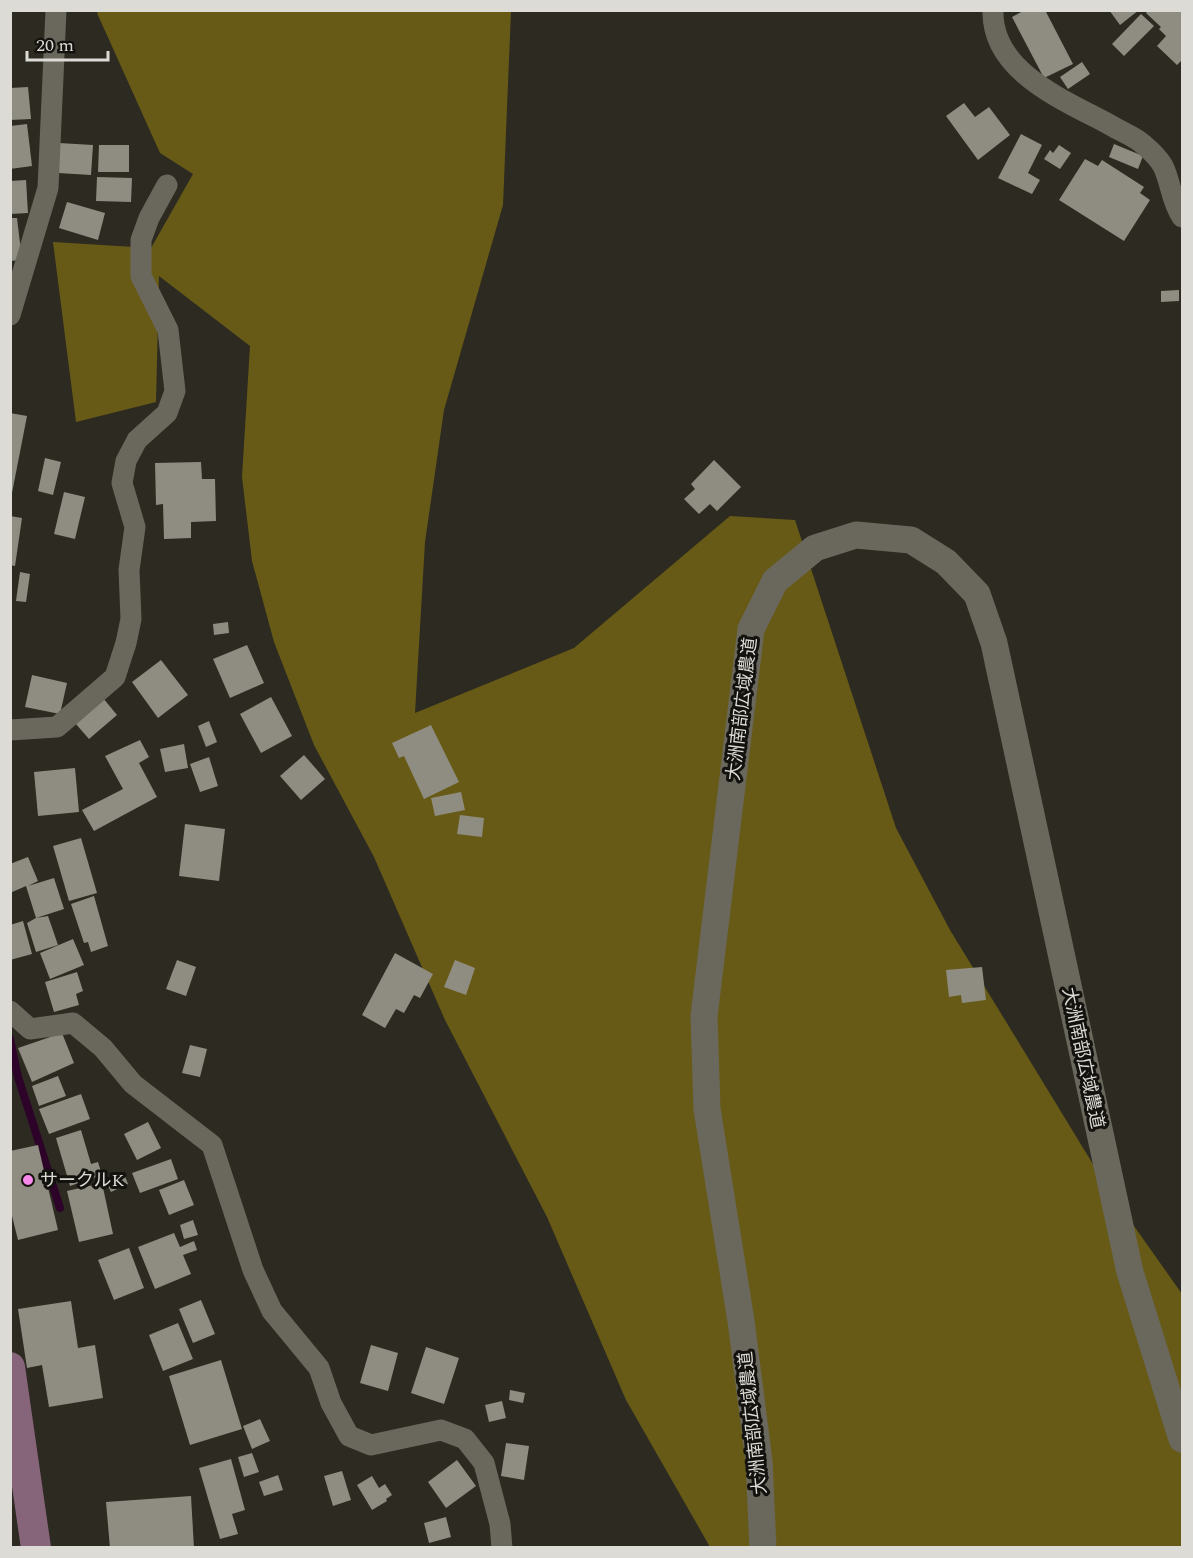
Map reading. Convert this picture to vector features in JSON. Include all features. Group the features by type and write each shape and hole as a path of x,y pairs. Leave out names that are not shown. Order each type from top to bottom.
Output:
{"main road":[{"path":"10,1367 36,1548"}],"street":[{"path":"10,315 48,188 56,10"},
{"path":"993,10 992,22 1003,50 1020,71 1049,92 1142,143 1163,165 1170,196 1182,217"},
{"path":"10,730 57,727 115,677 126,643 131,619 129,570 135,527 122,483 126,461 137,440 168,413 175,391 168,330 141,276 141,240 149,218 167,185"},
{"name":"大洲南部広域農道","path":"763,1548 759,1461 741,1321 707,1109 704,1016 751,629 775,581 815,548 856,535 911,540 946,562 977,594 994,643 1130,1272 1182,1439"},
{"path":"10,1011 30,1029 73,1023 103,1048 134,1084 212,1145 253,1270 272,1311 318,1368 331,1403 349,1436 371,1445 441,1430 465,1439 484,1463 500,1524 502,1548"}],"shaded area":[{"path":"99,11 511,11 503,205 444,410 425,542 415,713 574,648 730,516 795,520 896,828 950,930 1110,1192 1182,1294 1182,1547 710,1547 626,1400 547,1217 445,1020 374,857 314,745 274,642 252,561 242,477 250,346 159,276 156,402 76,422 53,242 151,248 193,174 160,153 97,13"}],"building":[{"path":"1025,10 1045,10 1073,64 1044,78 1012,17"},
{"path":"1109,10 1139,10 1120,25"},
{"path":"1148,10 1182,10 1182,60 1177,65 1157,46 1166,36 1159,29 1161,27 1146,13"},
{"path":"1141,14 1154,26 1124,56 1112,44"},
{"path":"1082,62 1090,74 1068,89 1060,77"},
{"path":"28,87 31,119 10,120 10,88"},
{"path":"964,103 975,117 989,107 1010,135 978,160 946,116"},
{"path":"27,124 32,166 10,169 10,126"},
{"path":"1021,134 1042,145 1028,173 1040,180 1032,194 998,178"},
{"path":"59,143 93,145 91,175 58,173"},
{"path":"1114,144 1143,156 1138,169 1109,157"},
{"path":"99,145 129,145 129,172 98,172"},
{"path":"1059,145 1071,153 1060,169 1044,159 1050,150 1053,153"},
{"path":"1085,159 1098,166 1102,160 1144,187 1140,193 1150,200 1124,241 1059,200"},
{"path":"97,177 132,178 131,202 96,201"},
{"path":"26,180 28,213 10,214 10,181"},
{"path":"67,202 105,213 98,240 59,228"},
{"path":"10,218 17,218 22,260 10,261"},
{"path":"1179,290 1179,301 1161,302 1161,291"},
{"path":"10,413 27,416 12,493 10,493"},
{"path":"45,458 61,462 53,495 38,491"},
{"path":"714,460 741,487 717,511 710,504 699,514 684,499 695,489 691,484"},
{"path":"201,462 202,479 215,479 216,521 191,522 191,538 164,539 163,504 156,505 155,463"},
{"path":"64,492 85,497 75,539 54,534"},
{"path":"10,516 22,518 15,566 10,565"},
{"path":"20,572 30,574 26,602 16,601"},
{"path":"228,622 229,633 214,635 213,624"},
{"path":"247,645 264,683 230,698 213,659"},
{"path":"161,660 188,695 158,718 132,682"},
{"path":"32,675 67,683 60,714 25,707"},
{"path":"271,697 292,736 261,753 240,714"},
{"path":"103,698 117,715 89,739 75,723"},
{"path":"209,721 217,742 206,747 198,726"},
{"path":"431,725 459,782 424,799 404,756 399,758 392,743"},
{"path":"140,740 149,757 139,763 157,797 94,831 82,810 123,789 105,756"},
{"path":"184,744 188,768 165,772 160,749"},
{"path":"304,755 325,779 301,800 280,776"},
{"path":"209,757 218,786 200,792 190,764"},
{"path":"75,768 79,812 38,816 34,772"},
{"path":"461,792 465,810 435,816 431,798"},
{"path":"460,815 484,818 482,837 457,834"},
{"path":"185,824 225,829 219,881 179,876"},
{"path":"81,838 97,893 69,901 53,846"},
{"path":"28,857 38,881 28,886 54,878 64,909 36,918 26,886 10,893 10,864"},
{"path":"94,896 108,946 91,952 88,942 84,943 71,904"},
{"path":"48,916 58,945 36,952 27,923 36,918"},
{"path":"23,921 32,954 10,960 10,925"},
{"path":"73,939 84,965 50,979 40,953"},
{"path":"395,953 433,974 420,998 414,995 404,1013 396,1009 385,1028 362,1015"},
{"path":"177,960 196,967 186,996 166,989"},
{"path":"455,960 475,968 466,995 444,987"},
{"path":"982,967 986,1000 962,1003 961,995 949,997 946,970"},
{"path":"77,972 83,991 76,994 79,1005 54,1012 45,982"},
{"path":"62,1033 74,1063 32,1082 18,1048"},
{"path":"190,1045 207,1049 200,1077 182,1073"},
{"path":"58,1076 66,1096 39,1106 32,1086"},
{"path":"81,1094 90,1119 49,1134 39,1109"},
{"path":"148,1122 161,1148 137,1160 124,1134"},
{"path":"81,1130 91,1164 98,1162 102,1175 70,1186 56,1138"},
{"name":"サークルK","path":"38,1145 58,1230 18,1240 10,1208 10,1151"},
{"path":"171,1159 178,1179 140,1193 132,1173"},
{"path":"124,1174 128,1184 111,1192 106,1182"},
{"path":"184,1180 194,1205 169,1215 159,1190"},
{"path":"102,1183 113,1234 79,1242 67,1191"},
{"path":"193,1220 198,1235 184,1239 180,1225"},
{"path":"174,1233 180,1247 194,1241 197,1250 183,1255 191,1274 155,1289 138,1247"},
{"path":"129,1248 144,1288 114,1300 98,1260"},
{"path":"201,1300 215,1334 193,1343 179,1309"},
{"path":"71,1301 78,1348 95,1345 103,1398 49,1407 42,1365 27,1368 18,1309"},
{"path":"178,1323 193,1359 163,1371 149,1335"},
{"path":"371,1345 398,1353 388,1391 360,1383"},
{"path":"426,1347 459,1358 444,1404 411,1393"},
{"path":"221,1360 242,1429 190,1445 169,1376"},
{"path":"510,1390 525,1393 523,1403 509,1400"},
{"path":"502,1401 506,1418 489,1422 485,1405"},
{"path":"260,1419 270,1441 252,1449 243,1426"},
{"path":"506,1443 529,1446 524,1480 501,1476"},
{"path":"252,1453 259,1472 244,1477 238,1457"},
{"path":"231,1459 245,1510 232,1514 238,1534 220,1539 199,1468"},
{"path":"457,1460 476,1486 446,1508 428,1482"},
{"path":"342,1471 351,1500 333,1506 324,1476"},
{"path":"278,1475 283,1490 264,1496 259,1482"},
{"path":"372,1476 379,1488 385,1484 392,1495 372,1510 357,1485"},
{"path":"191,1496 194,1548 110,1548 106,1502"},
{"path":"446,1517 451,1537 429,1543 424,1523"}],"waterway":[{"path":"10,1039 18,1077 60,1208"}],"place":[{"name":"サークルK","path":"28,1180"}]}
